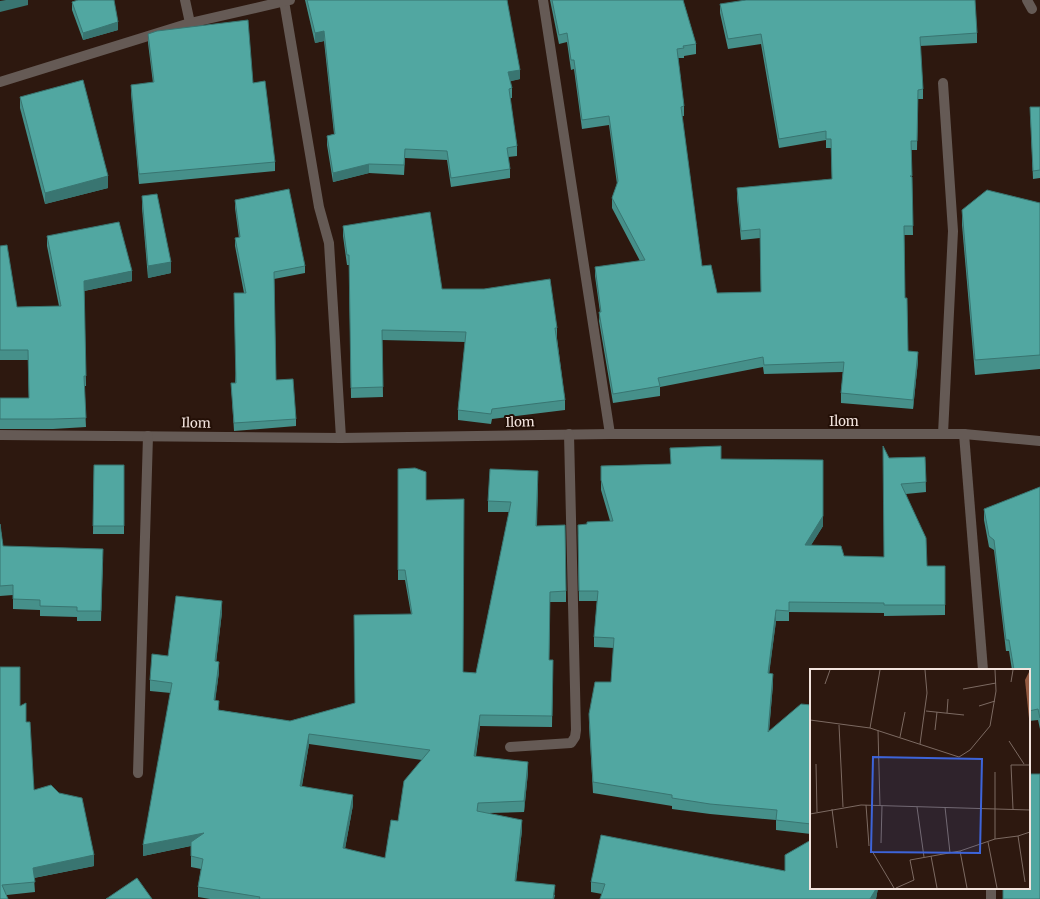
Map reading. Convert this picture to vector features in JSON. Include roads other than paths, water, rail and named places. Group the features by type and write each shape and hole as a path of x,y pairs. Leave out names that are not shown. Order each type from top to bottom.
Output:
{"street":[{"path":"185,0 190,23"},
{"path":"542,0 610,434"},
{"path":"1027,0 1032,9"},
{"path":"0,82 190,23 287,1 319,207 329,243 341,438"},
{"path":"943,83 953,230 943,434"},
{"path":"510,747 571,743 576,730 569,434"},
{"name":"Ilom","path":"0,435 341,438 569,434 964,434 1040,441"},
{"path":"964,434 983,669"},
{"path":"138,773 148,436"},
{"path":"991,899 992,889"}]}
